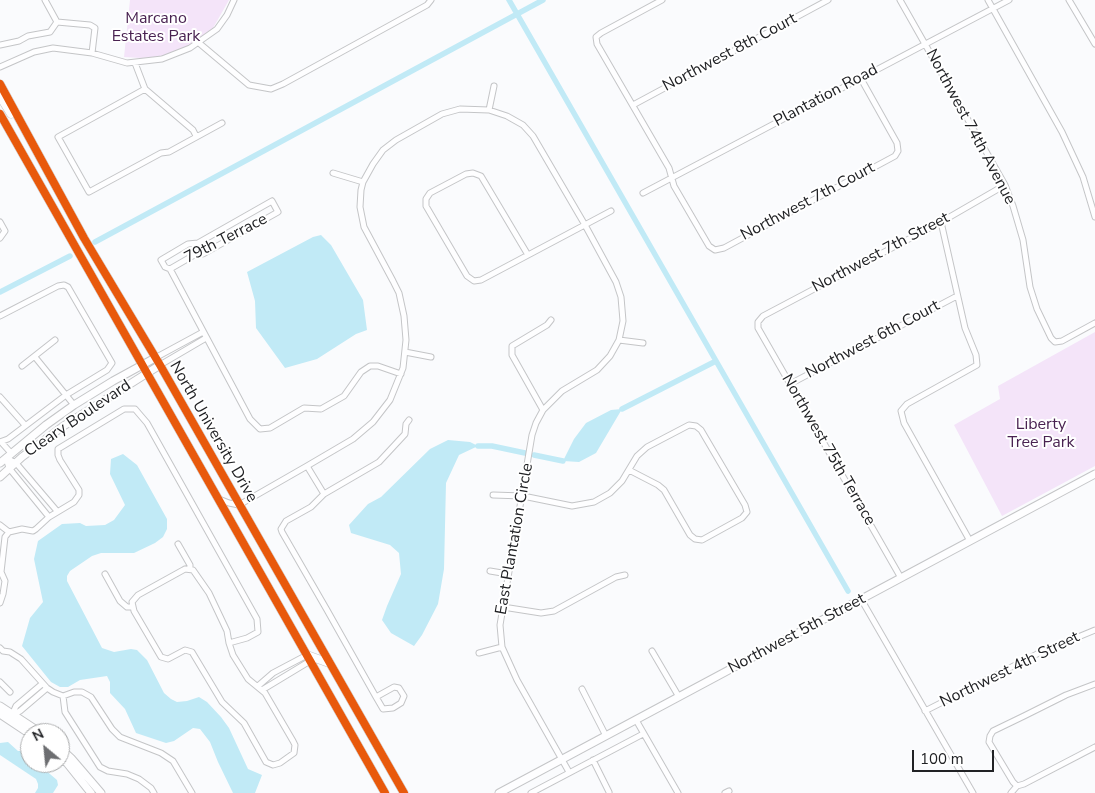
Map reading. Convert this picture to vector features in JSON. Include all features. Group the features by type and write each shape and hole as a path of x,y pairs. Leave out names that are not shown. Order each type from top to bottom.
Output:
{"main road":[{"name":"North University Drive","path":"0,84 84,238 404,793"},
{"path":"0,96 31,149 37,152"},
{"name":"North University Drive","path":"0,114 385,793"},
{"path":"308,658 329,663"}],"street":[{"path":"45,0 57,22"},
{"path":"0,67 44,49 92,53 120,62 154,61 171,56 198,42 217,29 227,15 234,0"},
{"path":"198,42 249,85 271,89 427,5 431,0"},
{"path":"662,0 596,36 597,44 633,105 672,178"},
{"name":"Northwest 8th Court","path":"633,105 828,0"},
{"name":"Northwest 74th Avenue","path":"900,0 1005,185 1023,240 1030,287 1037,309 1051,338 1055,342 1062,341 1095,323"},
{"path":"988,0 1062,132 1083,177 1095,217"},
{"name":"Plantation Road","path":"643,193 1009,0"},
{"path":"1069,0 1095,44"},
{"path":"0,44 19,41 28,36 50,32 57,22"},
{"path":"57,22 90,25 95,28 92,53"},
{"path":"135,63 145,89 193,130 196,136"},
{"name":"Northwest 7th Court","path":"672,178 674,186 709,246 715,250 724,248 895,156 898,151 897,143 860,78"},
{"path":"489,110 494,86"},
{"path":"145,89 58,137 89,192 222,123"},
{"name":"East Plantation Circle","path":"363,182 383,150 396,140 442,114 460,109 489,110 507,116 523,125 533,136 585,225 616,282 621,296 623,321 619,340 610,356 597,370 562,391 543,410 532,435 500,625 502,648 517,680 569,772"},
{"path":"528,255 481,176 473,172 466,174 430,193 426,198 426,206 467,276 474,281 481,280 611,211"},
{"path":"217,497 238,505 353,439 386,408 401,374 405,352 406,328 398,293 368,236 362,218 360,199 363,182 333,173"},
{"name":"Northwest 7th Street","path":"758,322 762,316 941,222 1005,185"},
{"name":"79th Terrace","path":"272,201 278,212 203,254 196,254 170,269 165,267 161,260 188,244 198,243 272,201"},
{"path":"0,222 5,232 0,238"},
{"path":"941,222 964,328 976,355 977,365 908,404 900,411 904,423 970,541"},
{"path":"170,269 250,419 260,429 270,428 304,408 321,410 344,396 361,372 370,366 378,366 401,374"},
{"path":"0,316 58,286 68,287 112,363 111,366 66,395 8,439 0,442 9,468 49,517"},
{"name":"Northwest 6th Court","path":"790,384 957,296"},
{"path":"543,410 512,355 512,346 547,326 551,320"},
{"name":"Northwest 75th Terrace","path":"758,322 758,328 901,578"},
{"path":"157,362 204,332"},
{"path":"157,362 206,338"},
{"path":"22,366 55,340"},
{"path":"619,340 643,342"},
{"path":"405,352 431,357"},
{"path":"35,357 74,405"},
{"name":"Cleary Boulevard","path":"6,458 74,405 142,365 157,362"},
{"name":"Cleary Boulevard","path":"0,477 62,427 146,374 157,362"},
{"path":"0,397 25,425"},
{"path":"0,603 4,594 5,581 1,576 1,572 5,537 14,529 22,528 33,531 57,511 74,502 79,495 79,490 60,460 58,449 124,409 135,409 147,423 257,619 258,632 247,638 229,643"},
{"path":"376,697 394,687 399,688 404,696 401,703 393,708 383,709 376,697 282,532 282,526 286,521 311,507 324,494 379,462 405,434 406,424 409,420"},
{"path":"493,495 523,496 572,506 594,502 610,493 622,481 637,456 647,447 689,426 696,426 701,430 745,505 747,512 742,518 702,540 695,539 690,535 664,490 629,470"},
{"path":"6,458 16,463 57,511"},
{"path":"308,466 324,494"},
{"name":"Northwest 5th Street","path":"499,793 1095,474"},
{"path":"40,506 48,500"},
{"path":"0,525 9,532"},
{"path":"178,544 190,565 190,569 197,574 209,592 227,631 233,655 248,679 260,688 276,711 295,745 294,753 276,765 266,762 241,719 222,702 192,652 185,650 168,659 161,657 132,607 132,602 138,595 179,572 190,569"},
{"path":"490,572 508,574"},
{"path":"105,574 120,601 127,607 132,607"},
{"path":"503,607 541,613 554,611 616,577 626,575"},
{"path":"861,599 973,793"},
{"name":"Northwest 4th Street","path":"925,711 1037,654 1095,630"},
{"path":"479,653 502,648"},
{"path":"0,657 2,649 21,658 44,686 63,696 80,691 85,692 91,697 112,729 120,737 161,753 173,761 192,793"},
{"path":"652,650 679,698"},
{"path":"260,688 270,676 283,668 308,658"},
{"path":"260,688 287,673 308,658"},
{"path":"283,668 287,673"},
{"path":"0,682 10,692"},
{"path":"1017,786 989,742 993,731 1066,695 1095,684"},
{"path":"11,717 16,706 31,692 44,686"},
{"path":"11,717 36,697 44,686"},
{"path":"582,689 606,736"},
{"path":"31,692 36,697"},
{"path":"63,696 65,712 100,767 139,779 151,788 154,793"},
{"path":"0,706 20,725"},
{"path":"0,714 22,723"},
{"path":"636,720 678,793"},
{"path":"531,793 643,734"},
{"path":"1011,793 1017,786 1095,747"},
{"path":"70,756 100,793"},
{"path":"592,760 609,792"},
{"path":"70,768 91,793"}],"green space":[{"name":"Marcano Estates Park","path":"130,0 229,0 213,28 193,45 162,57 141,58 124,57"},
{"name":"Liberty Tree Park","path":"1095,332 1095,466 1002,516 954,425 1000,399 998,386"}],"water":[{"path":"321,235 331,245 363,300 367,330 356,334 317,359 285,368 256,328 255,301 247,272 313,237"},
{"path":"622,409 596,453 579,462 563,461 574,439 586,423 611,410"},
{"path":"448,440 470,442 478,446 459,455 446,483 444,569 438,604 414,646 391,633 382,620 401,574 399,553 390,545 351,533 349,525 368,504 381,497 430,449"},
{"path":"123,454 137,465 167,519 167,529 163,537 155,543 134,553 101,553 92,556 70,571 67,581 102,648 114,652 131,649 137,650 147,660 164,693 171,699 177,702 199,697 207,702 221,717 229,728 248,769 262,775 255,793 233,793 210,742 200,729 193,728 174,741 166,743 136,733 125,709 110,693 110,682 107,676 80,680 68,687 60,687 51,682 22,646 30,618 43,602 34,559 38,541 62,524 105,525 114,520 125,505 110,474 111,459"},
{"path":"8,742 20,751 20,768 0,755 0,743"},
{"path":"27,773 49,773 57,780 58,785 53,793 35,793 38,788 36,779"}],"waterway":[{"path":"509,0 848,591"},
{"path":"95,242 543,0"},
{"path":"0,292 70,256"},
{"path":"622,409 716,361"},
{"path":"478,446 492,446 525,453"},
{"path":"534,455 563,461"}],"cycle path":[{"path":"0,84 84,238 160,365 404,793"},
{"path":"0,114 385,793"}]}
